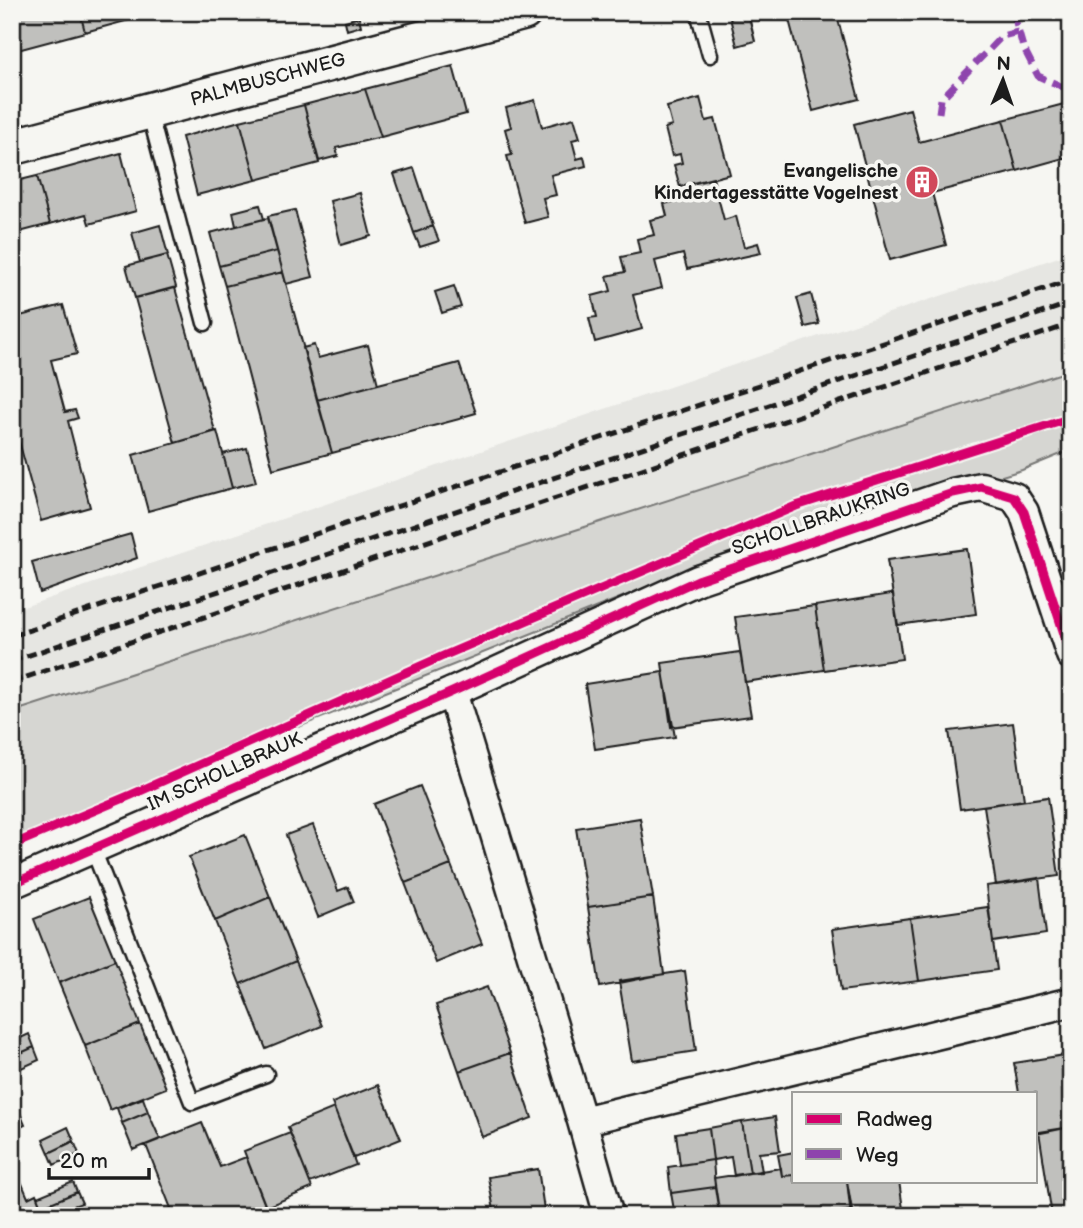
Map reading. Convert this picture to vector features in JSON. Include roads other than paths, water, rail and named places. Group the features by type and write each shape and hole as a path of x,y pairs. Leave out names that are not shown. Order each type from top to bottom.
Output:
{"street":[{"name":"PALMBUSCHWEG","path":"12,146 524,12"},
{"name":"SCHOLLBRAUKRING","path":"452,692 698,580 953,493 981,487 1013,497 1024,512 1071,655"},
{"name":"IM SCHOLLBRAUK","path":"12,884 452,692"},
{"path":"452,692 609,1216"},
{"path":"582,1121 1071,1002"}],"lane":[{"path":"698,12 710,55"},
{"path":"149,111 205,323"},
{"path":"93,849 192,1101 266,1074"}],"railway":[{"path":"12,636 1071,280"},
{"path":"12,661 1071,303"},
{"path":"12,682 1071,324"}],"place":[{"name":"Evangelische Kindertagesstätte Vogelnest","path":"922,182"}]}
